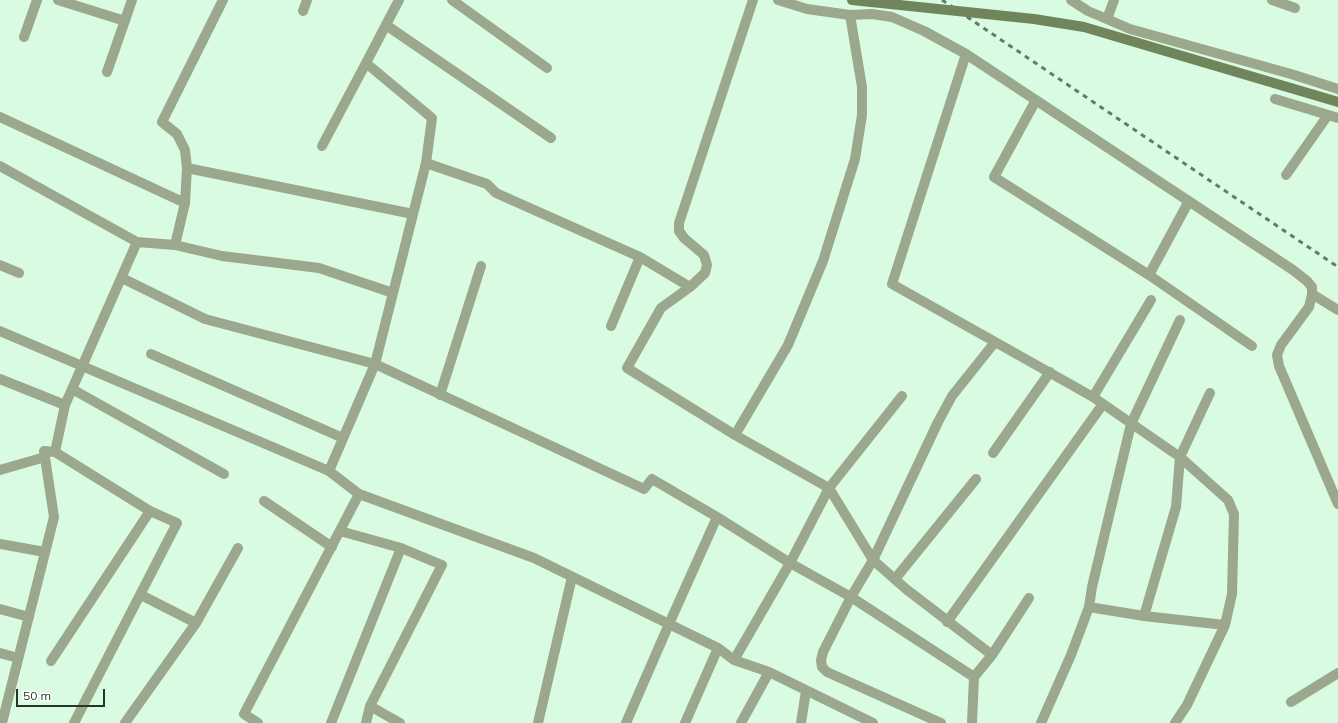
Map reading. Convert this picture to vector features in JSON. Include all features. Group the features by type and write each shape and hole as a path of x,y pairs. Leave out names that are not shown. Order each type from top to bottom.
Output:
{"main road":[{"path":"852,0 1034,19 1084,27 1338,102"}],"street":[{"path":"24,37 37,0"},
{"path":"58,0 125,21"},
{"path":"107,72 132,0"},
{"path":"175,245 184,203 187,168 185,150 177,134 162,122 223,0"},
{"path":"303,10 307,0"},
{"path":"322,146 399,0"},
{"path":"452,0 547,68"},
{"path":"753,0 678,223 679,231 684,238 704,254 707,265 705,273 690,287 661,308 627,368 735,435 829,488 874,560 906,590 992,655"},
{"path":"778,0 807,9 850,15 872,14 892,17 966,54 1293,270 1307,281 1312,287 1309,307 1281,345 1277,355 1279,366 1338,504"},
{"path":"1071,0 1088,11 1130,29 1291,74 1338,89"},
{"path":"1107,19 1114,0"},
{"path":"1272,0 1296,8"},
{"path":"735,435 788,345 823,261 855,159 862,115 862,87 850,15"},
{"path":"386,25 551,138"},
{"path":"966,54 892,284 1050,372 1103,404 1180,457 1228,500 1234,514 1232,594 1225,625 1188,706 1175,723"},
{"path":"329,471 375,364 426,163 432,118 366,63"},
{"path":"1275,99 1338,118"},
{"path":"1036,100 994,177 1149,275 1243,338 1252,346"},
{"path":"1286,175 1328,115"},
{"path":"0,117 184,203"},
{"path":"426,163 487,184 496,192 640,257 690,287"},
{"path":"0,166 137,242 175,245 222,256 319,268 393,293"},
{"path":"187,168 413,214"},
{"path":"1149,275 1189,201"},
{"path":"55,452 65,406 137,242"},
{"path":"611,326 640,257"},
{"path":"0,265 19,274"},
{"path":"440,395 481,266"},
{"path":"122,278 205,318 375,364 644,489 652,479 717,517 790,563 851,597 974,677"},
{"path":"1312,294 1338,310"},
{"path":"1093,398 1151,300"},
{"path":"1041,723 1071,654 1089,607 1092,587 1131,424 1180,320"},
{"path":"0,331 329,471 359,494 534,558 718,648 734,660 769,672 873,723"},
{"path":"941,723 827,672 822,667 821,660 823,652 851,597 874,560 938,422 952,396 995,342"},
{"path":"151,354 343,438"},
{"path":"993,453 1050,372"},
{"path":"0,379 65,406"},
{"path":"72,389 224,474"},
{"path":"1144,616 1176,507 1180,457 1210,393"},
{"path":"734,660 790,563 829,488 902,396"},
{"path":"947,622 1103,404"},
{"path":"2,723 54,516 44,451 55,452 150,511 177,523 74,723"},
{"path":"0,470 45,457"},
{"path":"895,579 976,479"},
{"path":"258,723 244,714 359,494"},
{"path":"264,502 332,546"},
{"path":"51,661 150,511"},
{"path":"626,723 717,517"},
{"path":"340,531 401,548 442,565 370,706 366,723"},
{"path":"0,544 45,552"},
{"path":"126,723 196,623 238,548"},
{"path":"331,723 401,548"},
{"path":"538,723 572,577"},
{"path":"141,595 196,623"},
{"path":"972,723 974,677 992,655 1029,598"},
{"path":"1089,607 1144,616 1225,625"},
{"path":"0,609 29,617"},
{"path":"685,723 718,648"},
{"path":"0,653 18,658"},
{"path":"741,723 769,672"},
{"path":"1291,702 1338,673"},
{"path":"801,723 806,691"},
{"path":"370,706 400,723"}],"railway":[{"path":"942,0 1338,267"}]}
